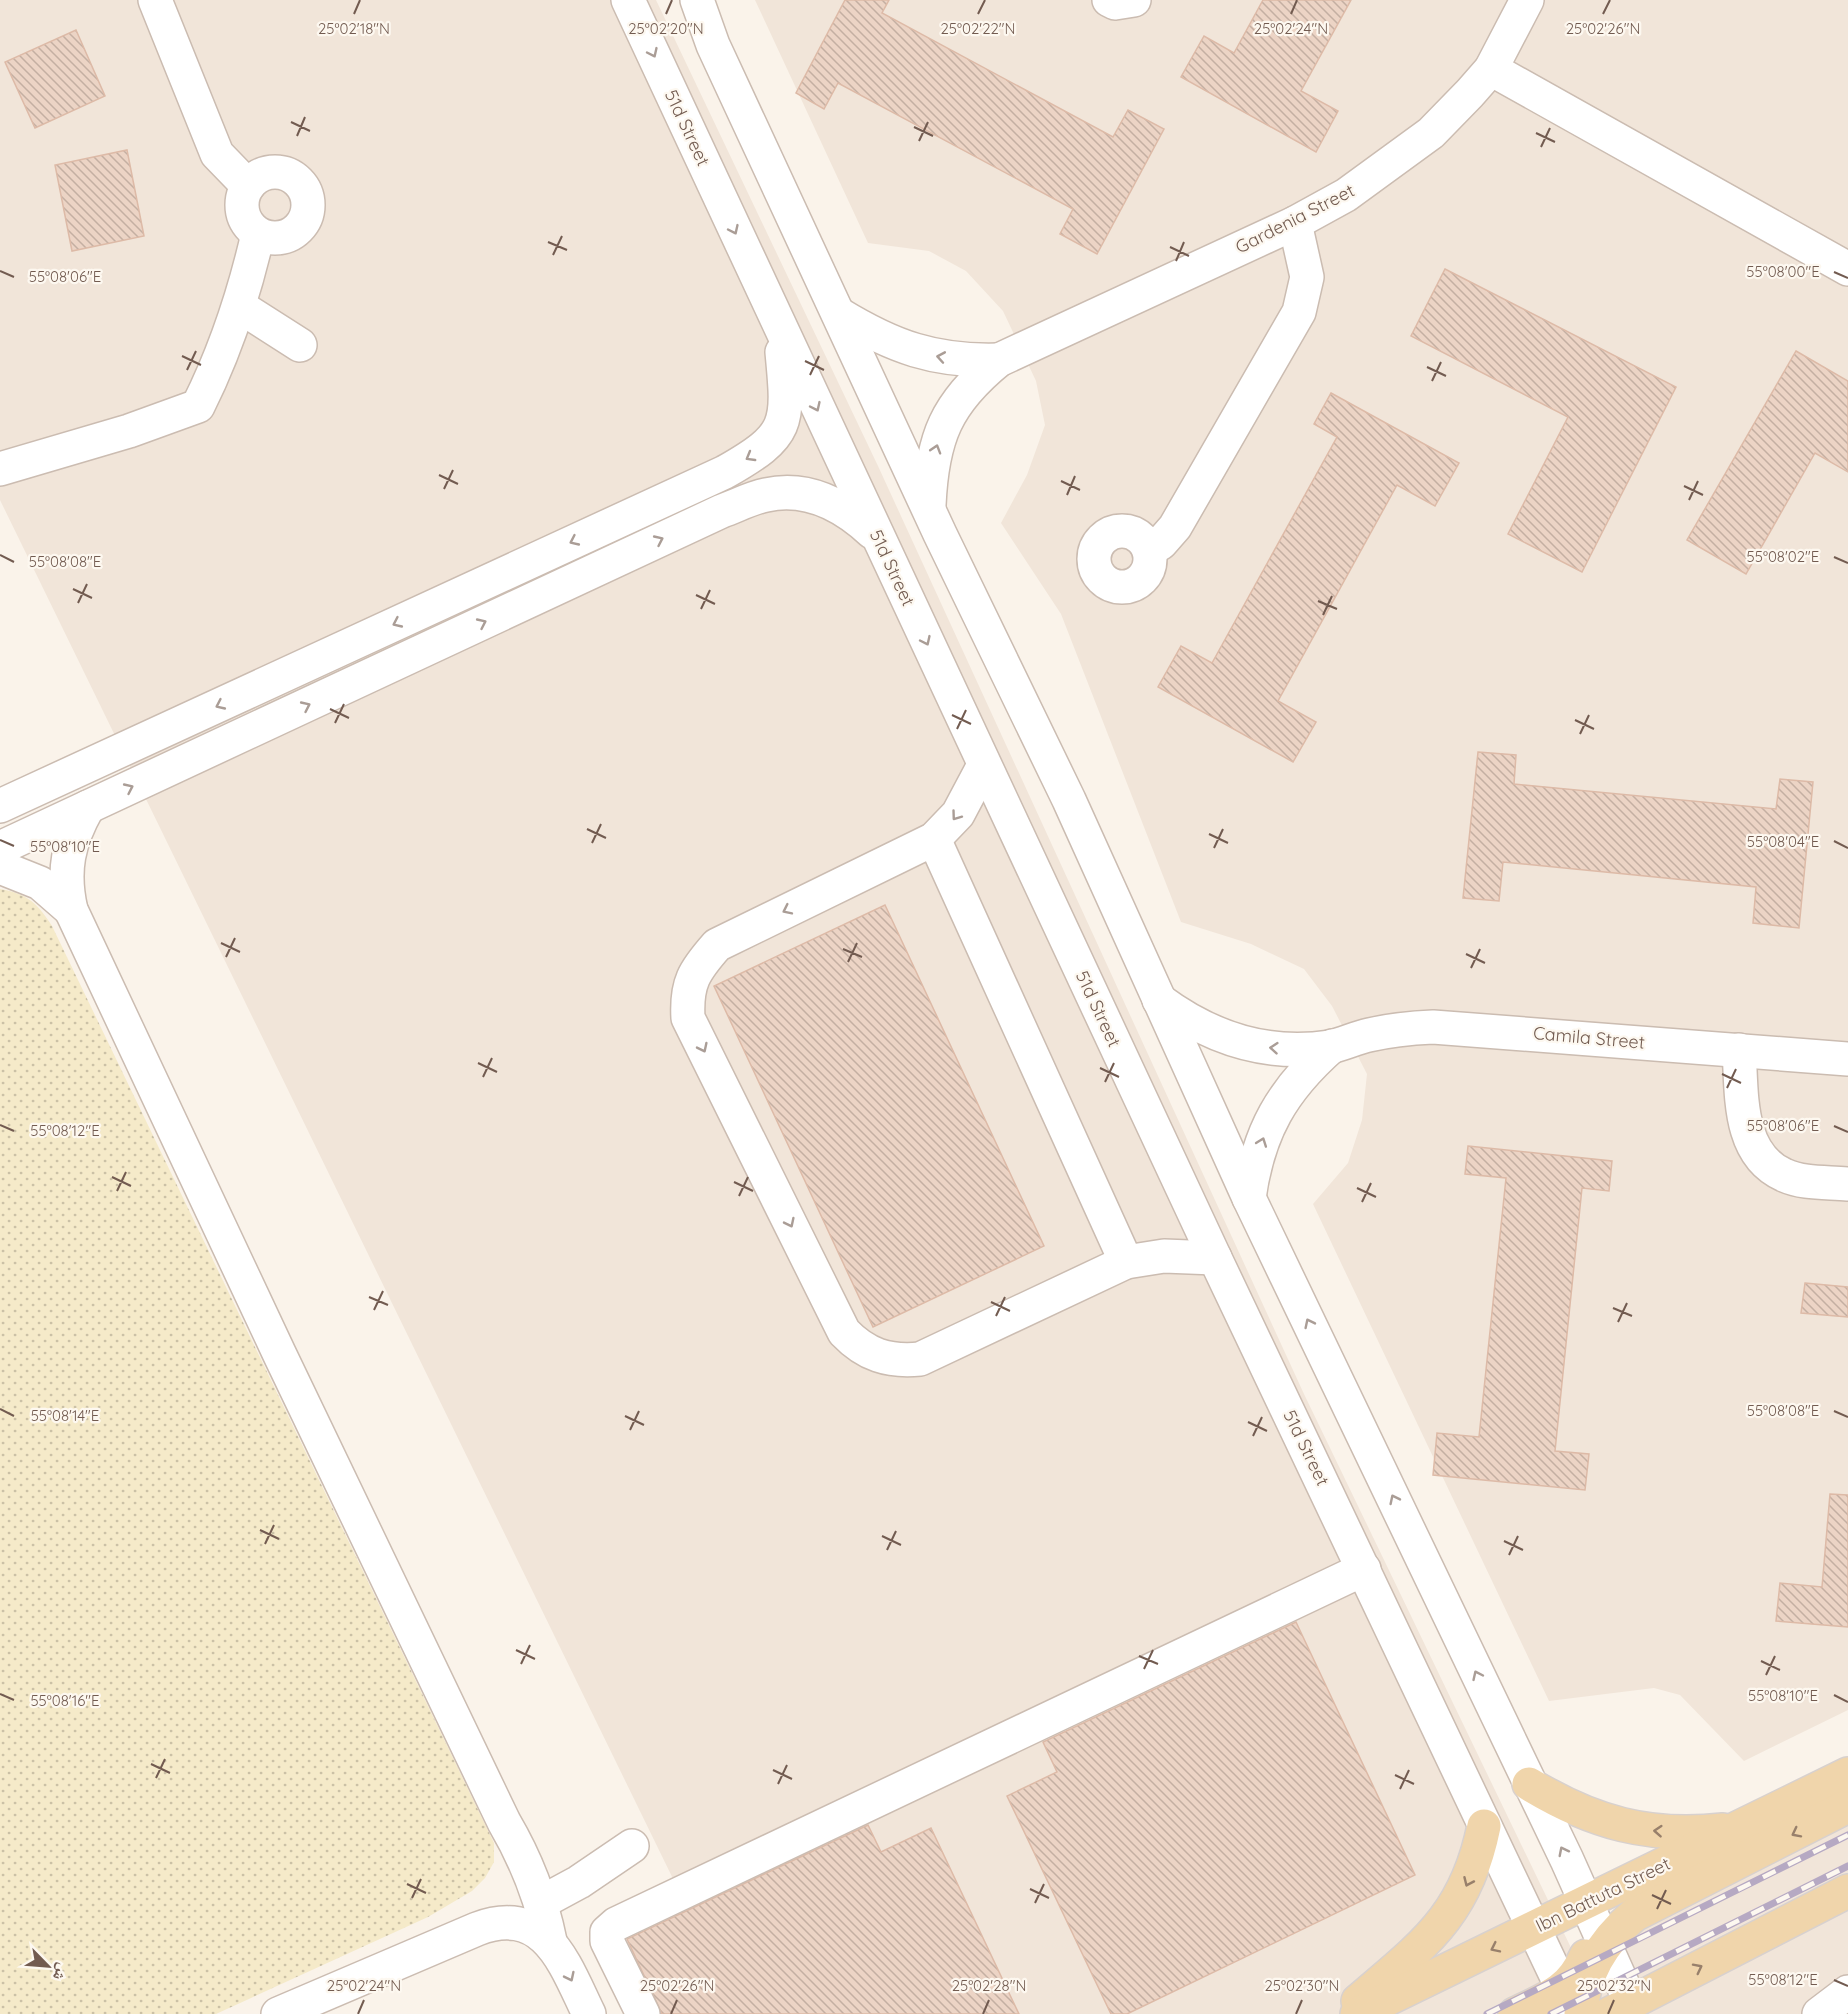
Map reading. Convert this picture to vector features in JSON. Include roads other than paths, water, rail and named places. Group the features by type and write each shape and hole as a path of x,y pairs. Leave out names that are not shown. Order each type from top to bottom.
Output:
{"main road":[{"name":"Ibn Battuta Street","path":"1357,2014 1585,1905 1848,1774"},
{"path":"1529,1784 1580,1812 1618,1825 1650,1831 1693,1833 1737,1829"},
{"path":"1515,2014 1573,2006 1582,1998 1590,1969 1606,1943 1634,1915 1848,1806"},
{"path":"1343,2014 1428,1941 1445,1921 1471,1876 1484,1826"},
{"path":"1620,2008 1848,1891"},
{"path":"1573,2006 1573,1980 1587,1955 1590,1921 1585,1905"}],"street":[{"path":"155,0 218,154 248,186"},
{"name":"51d Street","path":"628,0 1215,1258 1533,1929 1573,2006"},
{"path":"697,0 713,45 1069,800 1249,1198 1567,1860 1585,1905 1606,1943 1620,2008"},
{"path":"1109,0 1115,3 1134,0"},
{"name":"Gardenia Street","path":"929,507 931,466 944,423 957,402 976,379 999,360 1295,223 1346,195 1431,133 1491,69 1527,0"},
{"path":"1491,69 1848,269"},
{"path":"271,172 284,174 296,180 305,191 308,204 305,218 297,230 285,237 272,238 258,234 248,225 243,213 242,199 248,186 258,177 271,172"},
{"path":"1149,550 1161,543 1175,528 1299,312 1306,277 1295,223"},
{"path":"0,469 129,431 198,406 222,358 239,306 258,234"},
{"path":"239,306 300,345"},
{"name":"Gardenia Street","path":"839,314 877,337 918,353 954,359 999,360"},
{"path":"0,806 725,472 762,451 776,438 783,420 786,394 780,329"},
{"path":"0,848 711,516 767,495 801,493 829,501 852,513 876,535"},
{"path":"984,765 958,814 934,839 717,945 698,966 687,992 688,1018 844,1332 857,1346 873,1355 899,1361 920,1359 1126,1262 1164,1256 1215,1258"},
{"path":"0,782 46,785"},
{"path":"88,807 76,829 66,866 66,886 71,910 279,1353 504,1822 531,1871 542,1902 550,1941"},
{"path":"934,839 1126,1262"},
{"path":"0,867 40,883 71,910"},
{"name":"Camila Street","path":"1159,1000 1208,1032 1235,1042 1267,1048 1299,1050 1332,1046 1368,1035 1433,1027 1848,1059"},
{"name":"Camila Street","path":"1249,1198 1260,1147 1269,1122 1300,1077 1332,1046"},
{"path":"1739,1050 1743,1112 1749,1135 1760,1156 1784,1175 1799,1180 1848,1184"},
{"path":"643,2014 607,1941 607,1932 616,1924 1364,1569"},
{"path":"542,1902 579,1882 632,1846"},
{"path":"278,2014 488,1924 512,1922 525,1926 550,1941 558,1952 589,2014"},
{"path":"1819,2014 1848,1992"}],"railway":[{"path":"1487,2014 1848,1835"},
{"path":"1551,2014 1848,1866"}]}
